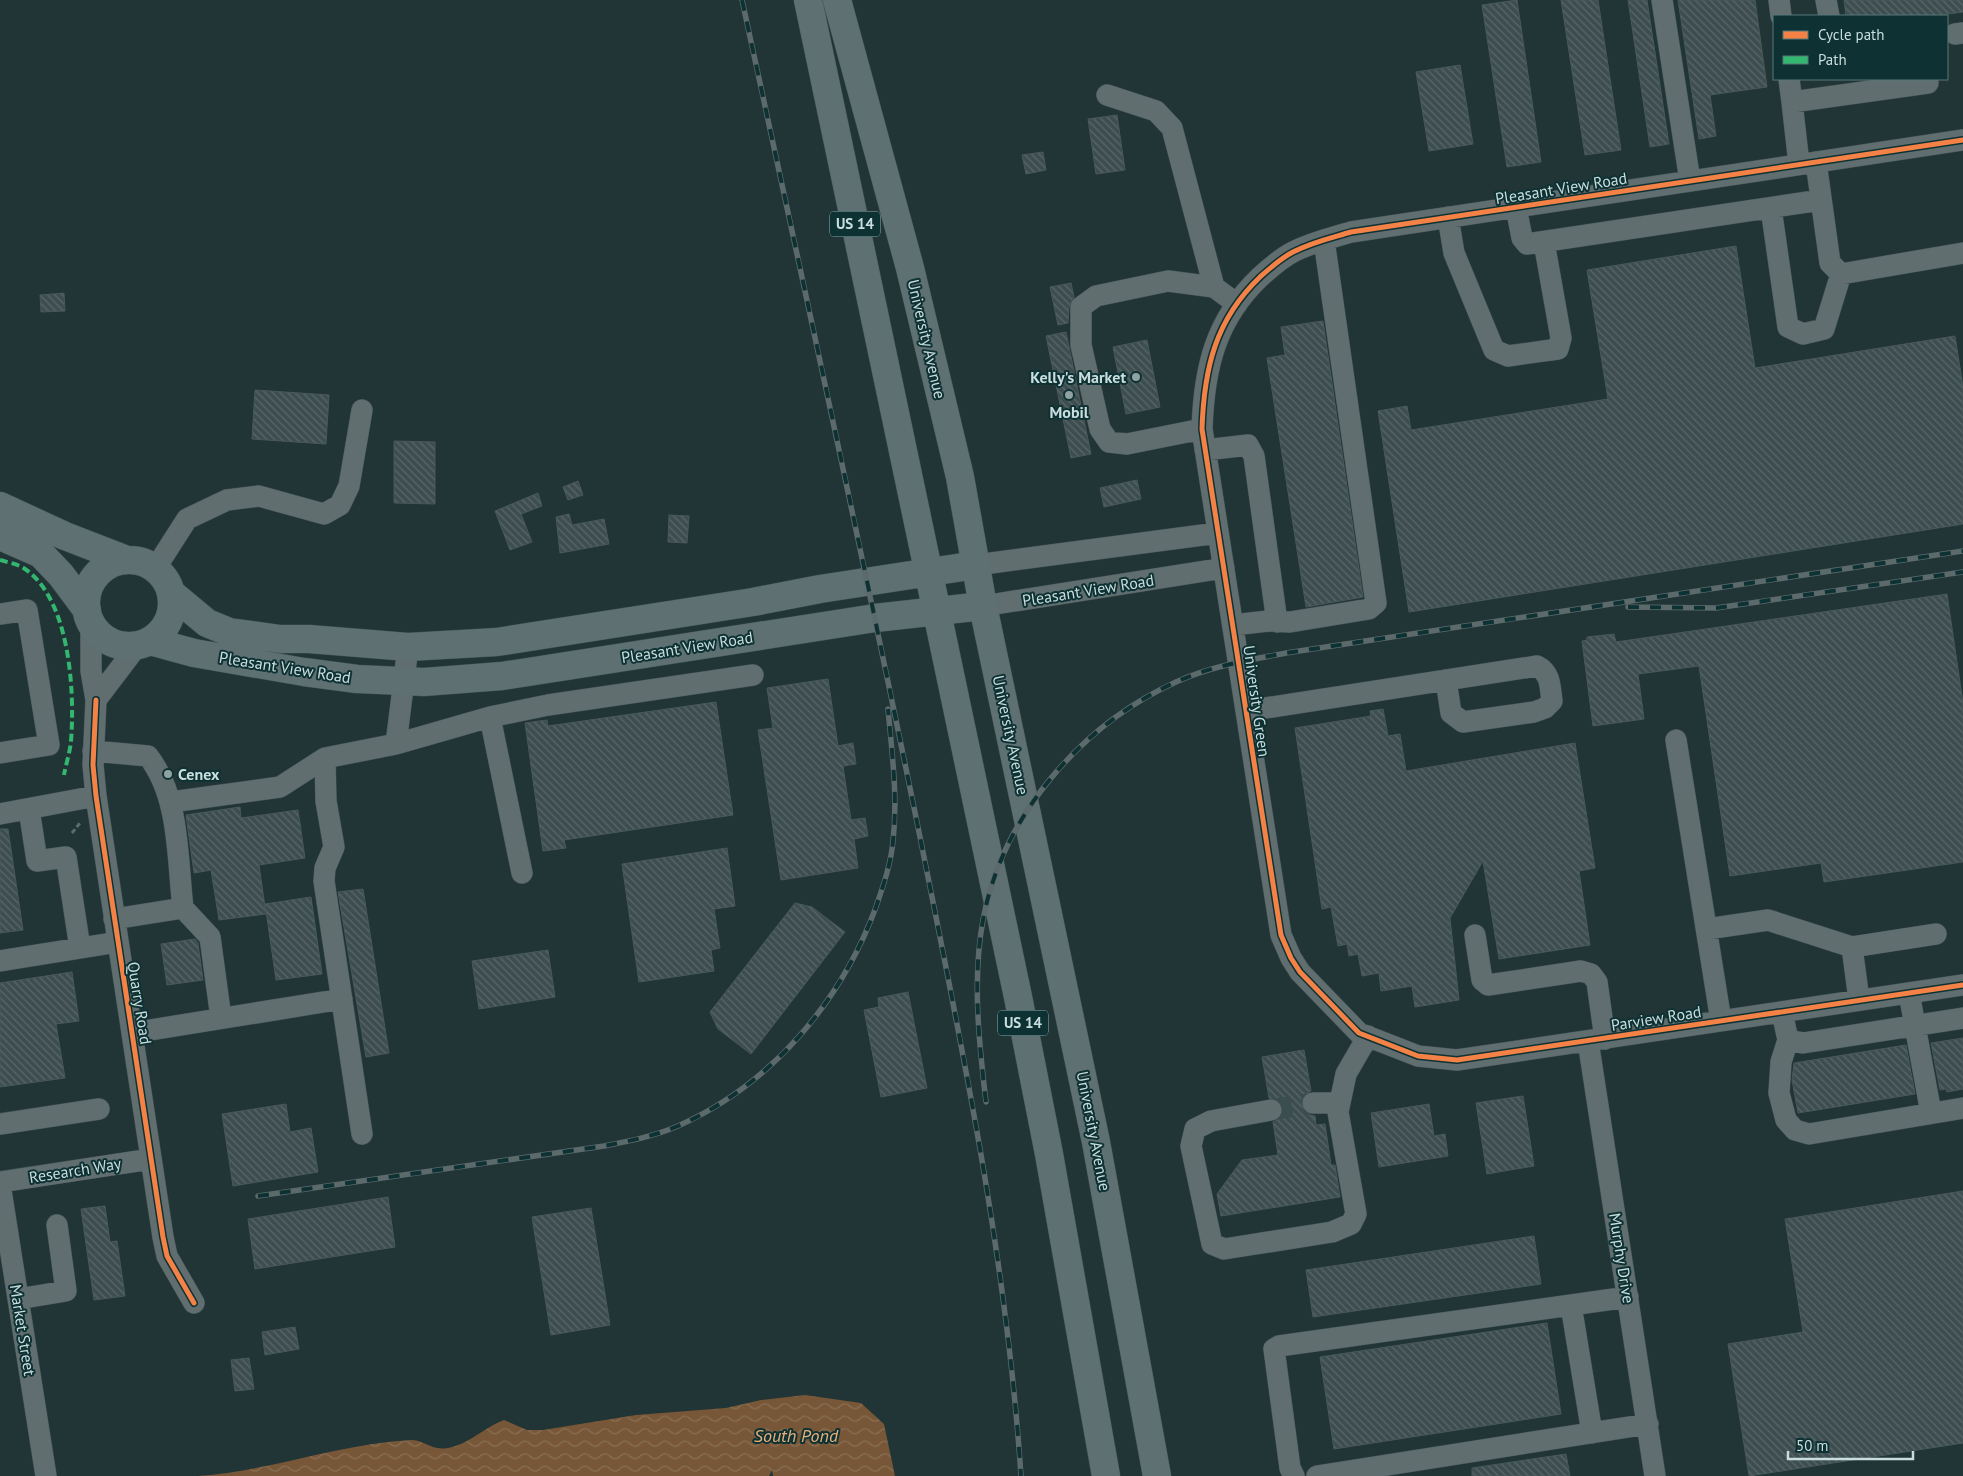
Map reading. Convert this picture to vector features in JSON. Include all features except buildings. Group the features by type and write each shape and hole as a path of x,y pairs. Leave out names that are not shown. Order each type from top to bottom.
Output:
{"main road":[{"name":"US 14","path":"808,0 1050,1154 1106,1476"},
{"name":"University Avenue","path":"837,0 910,268 960,477 983,606 1096,1142 1157,1476"},
{"path":"0,506 65,536 128,560 142,562 155,569 165,580 171,593 172,608 168,621 161,632 144,643 123,646 110,642 99,634 61,575 41,554 0,536"},
{"path":"89,616 86,596 91,582 101,571 113,563 128,560"},
{"name":"Pleasant View Road","path":"171,593 207,623 229,632 280,639 309,639 408,646 496,642 976,565"},
{"name":"Pleasant View Road","path":"144,643 304,672 357,679 424,682 502,676 875,618 983,606"}],"street":[{"path":"1662,0 1690,181"},
{"path":"1779,0 1781,15"},
{"path":"1826,0 1829,15"},
{"path":"1789,80 1792,102 1808,163 1821,200 1830,263 1841,274"},
{"path":"1792,102 1839,88 1928,83"},
{"path":"1107,95 1156,111 1172,128 1214,287"},
{"name":"Pleasant View Road","path":"1214,348 1223,324 1237,304 1248,289 1273,265 1292,252 1350,232 1963,140"},
{"path":"1516,207 1522,238 1527,244 1821,200"},
{"path":"1771,208 1788,327 1803,334 1824,329 1841,274"},
{"path":"1448,218 1454,253 1494,350 1508,356 1558,349 1562,338 1544,242"},
{"path":"1233,625 1290,622 1369,609 1376,603 1324,240"},
{"path":"1841,274 1963,254"},
{"path":"1202,429 1127,444 1109,442 1100,429 1081,345 1081,307 1096,296 1168,281 1214,287 1237,304"},
{"name":"University Green","path":"1214,348 1203,389 1202,429 1281,934 1290,958 1300,972 1363,1034"},
{"path":"155,569 187,519 227,500 259,496 324,514 340,505 349,486 362,410"},
{"path":"1205,450 1248,445 1254,456 1278,622"},
{"name":"Pleasant View Road","path":"976,565 1218,533"},
{"name":"Pleasant View Road","path":"983,606 1224,568"},
{"path":"0,614 26,610 49,745 0,753"},
{"name":"Quarry Road","path":"89,616 91,671 96,700 93,751 96,796 114,918 168,1256 194,1303"},
{"path":"96,700 144,643"},
{"path":"396,744 408,646"},
{"path":"1246,711 1446,680 1537,666 1544,669 1548,676 1552,701 1545,708 1534,712 1463,722 1452,713 1446,680"},
{"path":"171,802 280,787 325,758 396,744 490,717 548,705 753,674"},
{"path":"490,717 522,873"},
{"path":"1676,740 1721,1021"},
{"path":"93,751 148,756 159,769 171,802 183,908 210,937 221,1018"},
{"path":"325,758 326,801 334,847 325,868 324,881 362,1134"},
{"path":"0,814 96,796"},
{"path":"29,809 37,861 66,857 80,948"},
{"path":"114,918 183,908"},
{"path":"1706,930 1768,920 1852,947 1936,934"},
{"name":"Murphy Drive","path":"1475,935 1482,980 1488,985 1581,971 1591,974 1597,982 1596,1040 1628,1297 1655,1476"},
{"path":"0,961 118,942"},
{"path":"1852,947 1859,1000"},
{"name":"Parview Road","path":"1363,1034 1418,1056 1457,1060 1963,985"},
{"path":"1909,993 1931,1113"},
{"path":"132,1033 342,999"},
{"path":"1782,1012 1788,1040 1780,1062 1779,1093 1786,1120 1795,1130 1809,1134 1963,1108"},
{"path":"1788,1040 1803,1043 1963,1018"},
{"path":"1270,1110 1211,1121 1195,1129 1190,1146 1212,1244 1224,1249 1332,1232 1351,1224 1356,1214 1338,1112 1346,1074 1363,1034"},
{"path":"1313,1103 1339,1103"},
{"path":"0,1124 99,1109"},
{"name":"Research Way","path":"0,1183 151,1159"},
{"name":"Market Street","path":"0,1183 45,1472"},
{"path":"18,1299 66,1291 57,1225"},
{"path":"1294,1476 1290,1468 1274,1349 1279,1346 1628,1297"},
{"path":"1571,1305 1592,1433"},
{"path":"1317,1476 1648,1424"}],"path":[{"path":"72,833 80,823"}],"water":[{"name":"South Pond","path":"805,1395 861,1403 884,1424 895,1476 773,1476 772,1470 769,1476 198,1476 251,1469 383,1442 410,1440 437,1448 451,1447 461,1444 504,1420 527,1430 543,1430 636,1415 726,1408 761,1400"}],"tunnel":[{"path":"1271,1110 1313,1103"}],"railway":[{"path":"742,0 878,631 967,1078 982,1158 1005,1316 1021,1476"},
{"path":"986,1102 979,1034 977,988 983,920 993,882 1008,845 1027,810 1051,778 1078,749 1108,723 1141,700 1189,676 1230,664 1286,653 1963,551"},
{"path":"1628,607 1716,608 1963,572"},
{"path":"258,1196 604,1146 632,1140 678,1126 712,1109 743,1088 772,1064 799,1037 822,1007 843,976 861,942 876,907 886,875 893,841 894,775 888,709"}],"marked path":[{"path":"0,560 22,567 38,581 50,599 60,622 66,646 72,697 71,741 64,775"}],"cycle path":[{"path":"1963,140 1351,232 1307,245 1289,254 1268,270 1245,293 1232,310 1222,328 1209,366 1202,429 1281,935 1291,958 1300,972 1359,1033 1418,1056 1457,1060 1963,985"},
{"path":"96,700 93,765 96,796 163,1237 167,1256 194,1303"}],"place":[{"name":"Kelly's Market","path":"1136,377"},
{"name":"Mobil","path":"1069,395"},
{"name":"Cenex","path":"168,774"}]}
